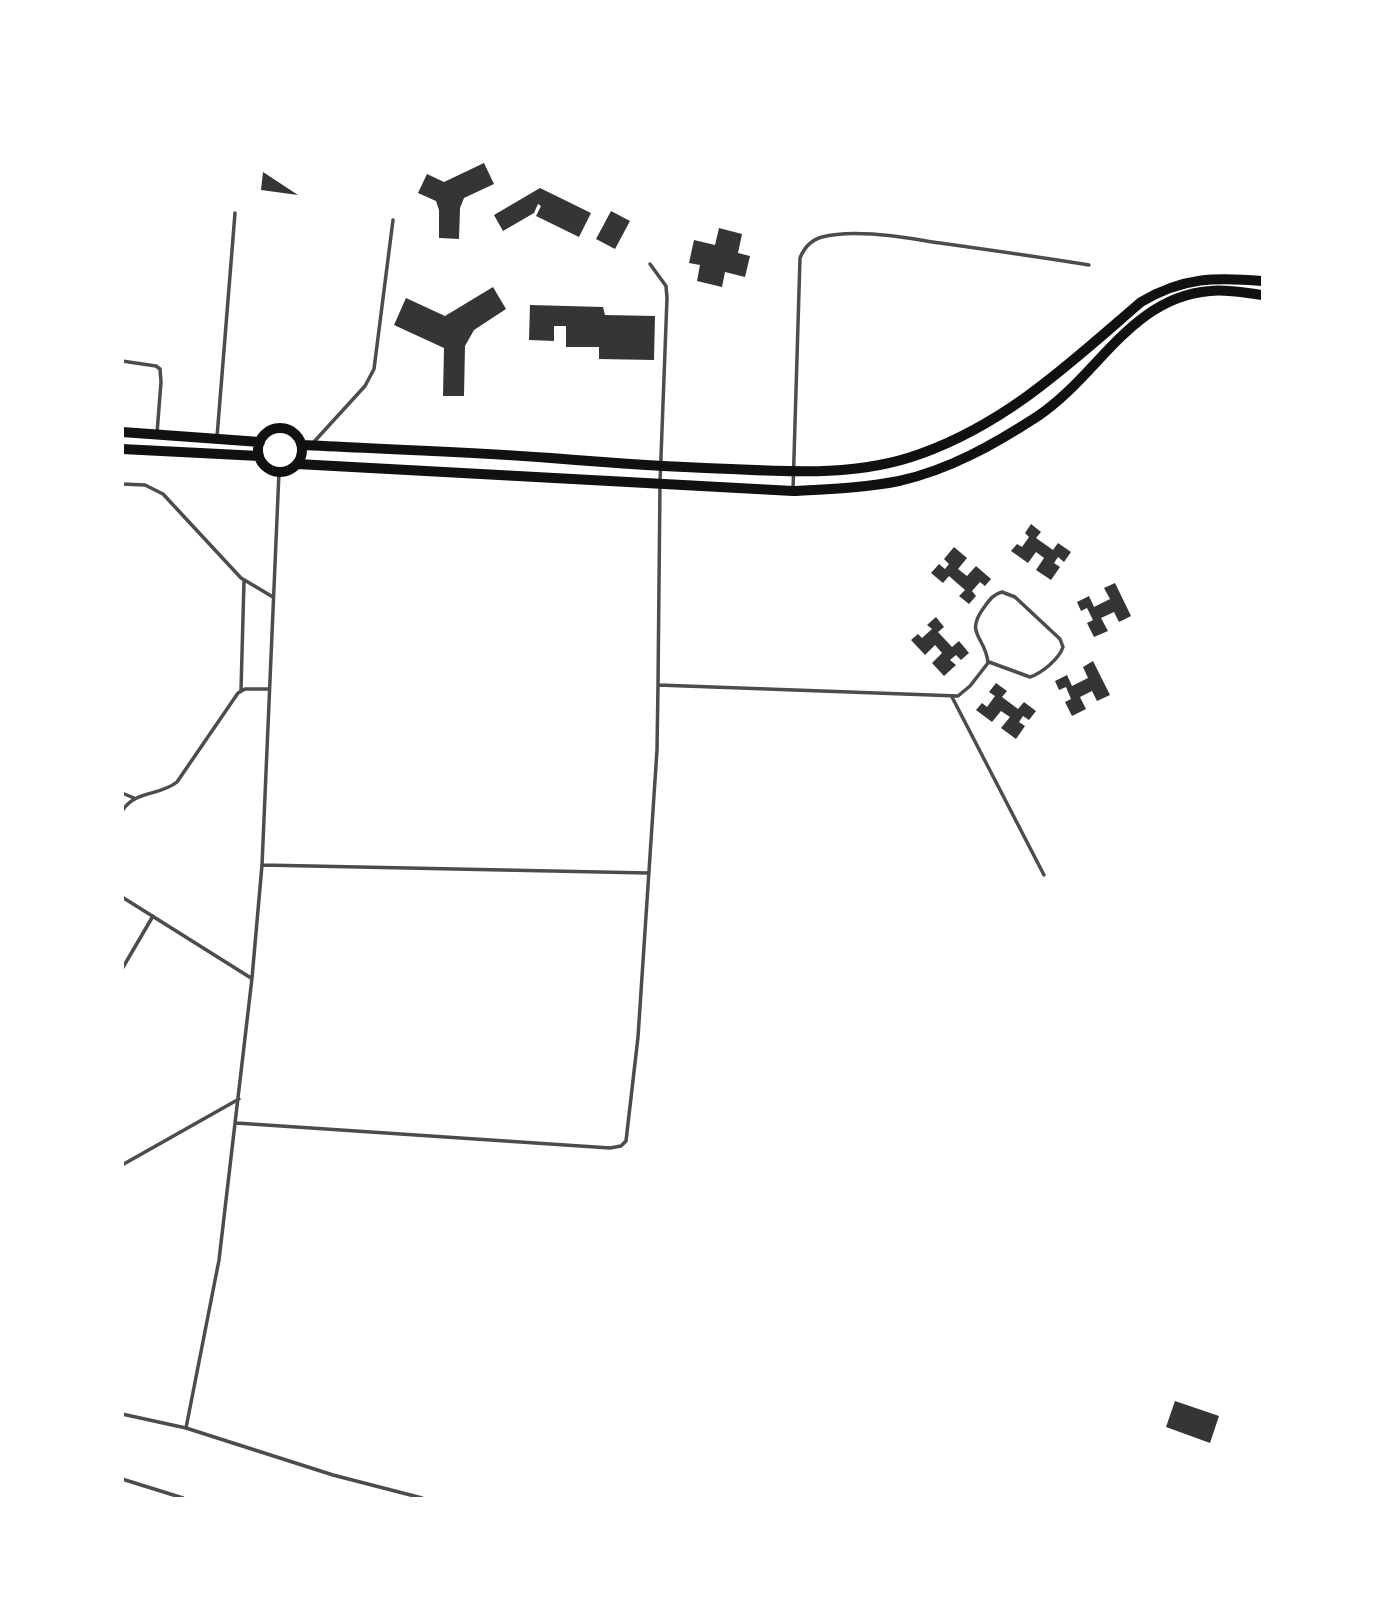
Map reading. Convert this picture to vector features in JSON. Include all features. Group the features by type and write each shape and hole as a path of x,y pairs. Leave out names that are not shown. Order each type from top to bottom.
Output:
{"main road":[{"path":"306,445 297,464 286,472 267,467 259,456 260,442 269,432 282,429 294,433 306,445 492,454 662,467 794,472 848,469 899,461 946,444 1008,412 1157,292 1193,280 1210,278 1262,281"},
{"path":"297,464 793,491 860,487 898,481 964,459 1017,429 1059,400 1145,315 1174,297 1212,290 1262,295"},
{"path":"1137,306 1145,315"},
{"path":"122,432 260,442"},
{"path":"122,449 259,456"}],"lane":[{"path":"217,439 235,213"},
{"path":"306,445 365,386 374,369 393,220"},
{"path":"793,491 800,258 811,242 820,237 836,235 887,236 1089,265"},
{"path":"236,1124 610,1148 621,1146 626,1141 638,1037 657,751 660,483 667,298 666,286 650,264"},
{"path":"122,361 156,366 160,369 162,382 156,435"},
{"path":"186,1428 219,1260 252,978 262,865 279,472"},
{"path":"122,484 145,485 163,494 244,581 273,597"},
{"path":"122,811 134,798 170,787 177,782 241,690 244,581"},
{"path":"1002,592 1015,597 1059,639 1063,647 1061,653 1038,674 1030,677 989,662 976,631 975,621 989,599 1002,592"},
{"path":"658,685 952,697 963,693 989,662"},
{"path":"241,690 268,689"},
{"path":"952,697 1044,875"},
{"path":"122,793 134,798"},
{"path":"262,865 648,873"},
{"path":"122,897 252,978"},
{"path":"122,969 153,916"},
{"path":"122,1165 239,1099"},
{"path":"122,1414 186,1428 333,1475 422,1499"},
{"path":"122,1479 183,1499"}],"building":[{"path":"484,163 494,184 464,198 460,208 459,239 439,238 439,210 436,201 418,193 427,174 444,182"},
{"path":"263,172 298,195 261,190"},
{"path":"540,188 591,213 579,237 536,216 541,206 538,204 534,213 503,231 494,215"},
{"path":"611,211 630,221 615,249 596,239"},
{"path":"719,228 742,234 738,253 750,256 745,277 725,272 722,287 697,281 700,265 689,263 694,240 715,245"},
{"path":"493,287 506,309 474,330 465,346 464,396 443,396 444,348 394,325 406,298 445,316"},
{"path":"530,305 603,307 605,315 655,316 654,360 599,359 599,347 566,347 566,326 554,326 554,341 529,340"},
{"path":"1031,524 1041,532 1036,538 1053,550 1058,543 1071,552 1064,562 1058,557 1054,563 1060,567 1051,580 1036,570 1044,558 1036,552 1028,563 1011,551 1017,544 1022,547 1029,537 1025,533"},
{"path":"954,547 967,558 958,569 967,576 976,566 991,579 985,586 980,582 972,591 976,596 969,604 959,596 965,590 949,576 943,583 931,573 939,564 945,569 949,564 944,559"},
{"path":"1115,583 1131,616 1119,622 1114,612 1101,618 1108,631 1094,637 1087,623 1093,620 1087,608 1081,611 1077,602 1089,596 1094,607 1110,599 1104,588"},
{"path":"936,617 944,627 938,632 952,647 959,641 969,653 961,660 956,655 950,660 956,665 944,676 932,663 942,653 935,645 925,655 911,640 918,634 922,638 932,629 927,625"},
{"path":"1093,661 1110,695 1097,701 1092,691 1080,697 1086,709 1072,716 1065,702 1071,699 1066,687 1059,690 1055,681 1067,675 1072,686 1088,678 1083,667"},
{"path":"996,683 1007,691 1002,697 1018,709 1024,702 1036,711 1029,720 1023,716 1019,722 1025,726 1016,739 1001,728 1010,717 1001,711 992,722 976,710 982,703 987,707 995,696 989,692"},
{"path":"1175,1401 1219,1416 1210,1443 1166,1427"}]}
